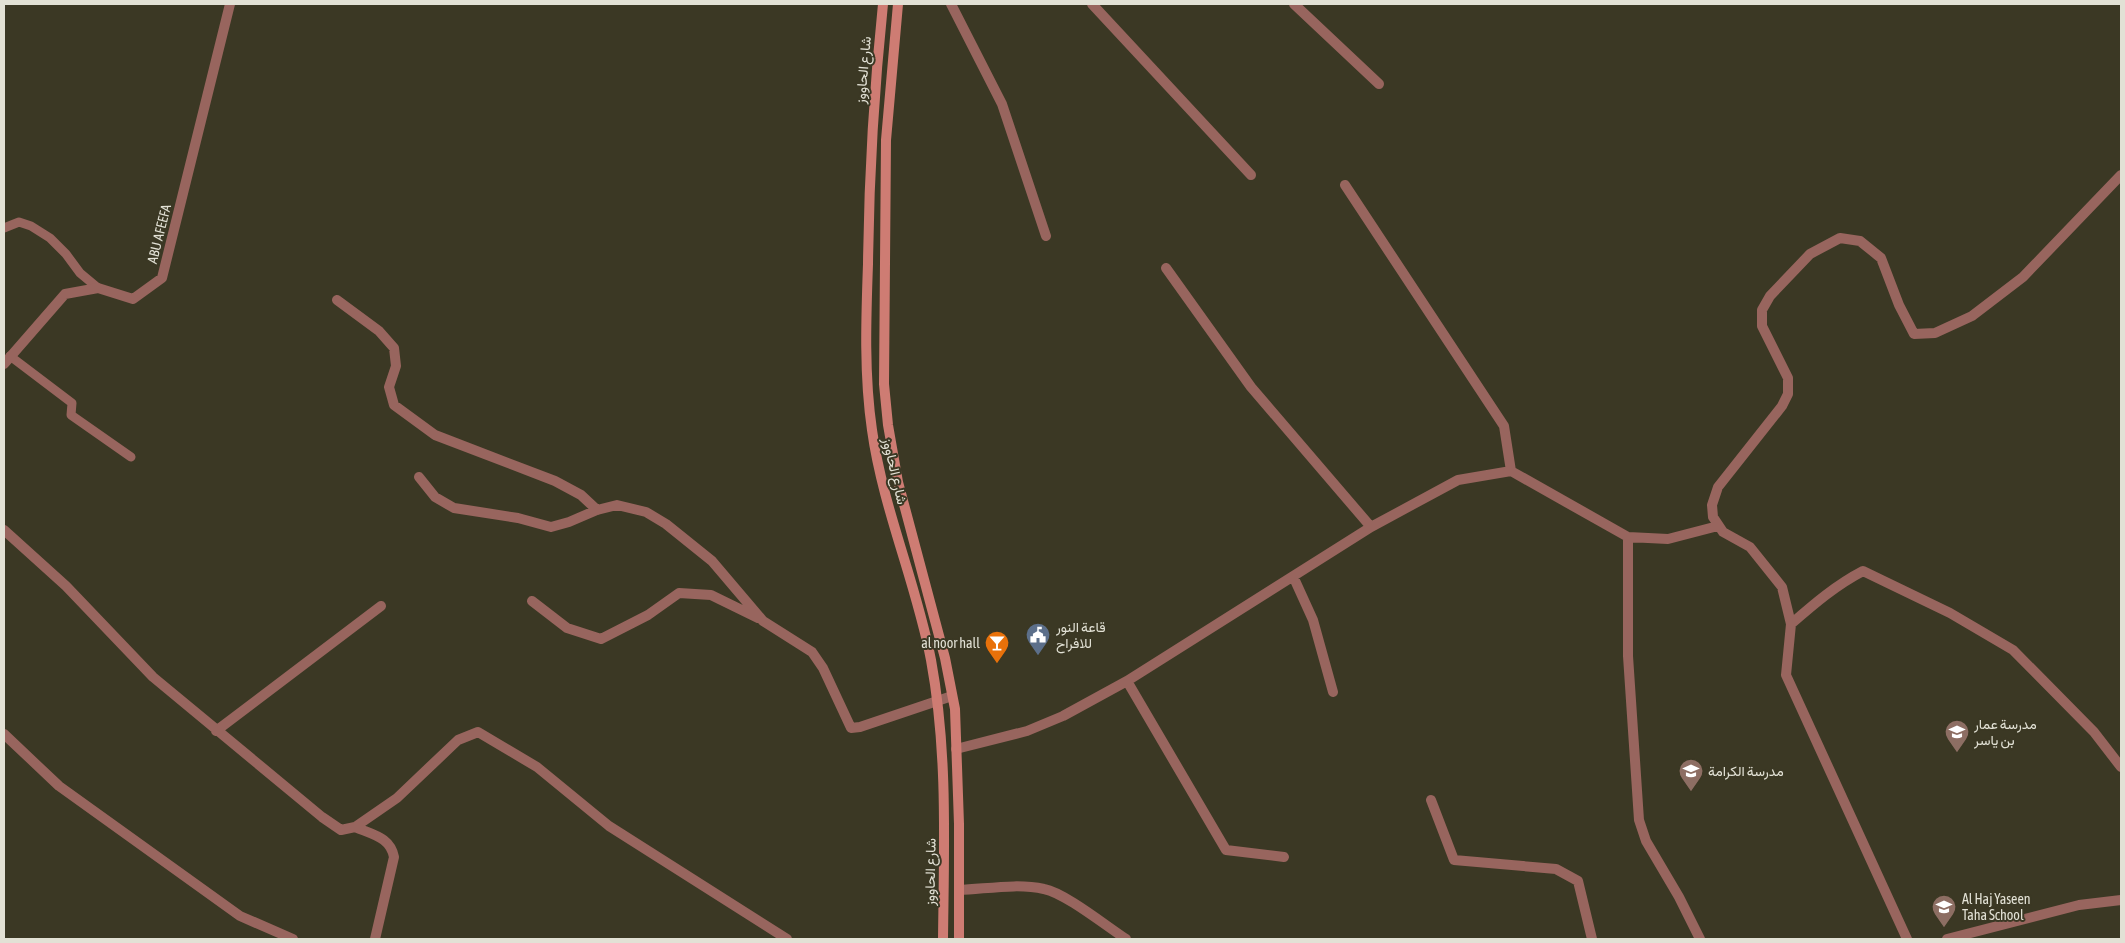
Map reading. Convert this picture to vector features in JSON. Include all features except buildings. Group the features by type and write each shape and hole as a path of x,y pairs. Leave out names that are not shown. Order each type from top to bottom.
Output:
{"main road":[{"name":"شارع الحاووز","path":"883,4 875,80 868,229 866,327 868,390 872,431 882,482 931,659 944,812 943,939"},
{"path":"898,4 886,140 884,384 888,425 898,482 945,658 955,710 959,939"}],"street":[{"name":"ABU AFEEFA","path":"7,360 64,294 98,288 133,299 162,278 230,4"},
{"path":"951,4 1002,104 1046,236"},
{"path":"1092,4 1251,175"},
{"path":"1294,4 1379,84"},
{"path":"1906,939 1786,675 1791,624 1782,587 1750,547 1722,532 1713,517 1712,505 1718,487 1782,406 1788,394 1788,378 1762,326 1762,310 1770,296 1810,254 1840,238 1860,241 1880,258 1899,305 1914,334 1935,333 1972,316 2023,277 2121,175"},
{"path":"1345,185 1504,426 1511,471"},
{"path":"1166,268 1251,387 1372,527"},
{"path":"337,300 379,331 394,348 396,366 389,387 394,405 435,435 555,481 582,495 597,510"},
{"path":"956,749 1027,731 1063,716 1127,681 1372,527 1458,480 1511,471 1628,537 1668,539 1718,526"},
{"path":"419,477 436,497 454,508 518,518 551,527 570,522 597,510 617,505 646,512 666,524 712,561 763,621"},
{"path":"4,530 66,586 153,677 322,817 341,830 355,827 397,798 458,740 478,732 537,767 609,826 787,939"},
{"path":"1628,537 1628,656 1639,820 1646,841 1679,897 1700,939"},
{"path":"1791,624 1821,598 1845,581 1864,571 1950,613 2013,650 2094,732 2121,767"},
{"path":"1293,576 1313,620 1333,692"},
{"path":"532,600 567,628 601,639 648,615 678,593 711,595 763,621 812,652 824,668 851,728 860,728 952,696"},
{"path":"216,730 380,606"},
{"path":"1127,681 1226,850 1284,857"},
{"path":"4,734 59,786 240,916 293,939"},
{"path":"1431,800 1454,860 1556,869 1578,881 1592,939"},
{"path":"355,827 383,840 392,847 394,857 375,939"},
{"path":"959,890 1028,886 1046,889 1061,896 1126,939"},
{"path":"1947,939 2079,905 2121,900"}],"lane":[{"path":"4,228 19,222 31,226 50,238 66,254 80,273 98,288"},
{"path":"7,360 72,403 72,415 131,457"}],"place":[{"name":"قاعة النور للافراح","path":"1038,656"},
{"name":"al noor hall","path":"997,664"},
{"name":"مدرسة عمار بن ياسر","path":"1957,753"},
{"name":"مدرسة الكرامة","path":"1691,792"},
{"name":"Al Haj Yaseen Taha School","path":"1944,928"}]}
